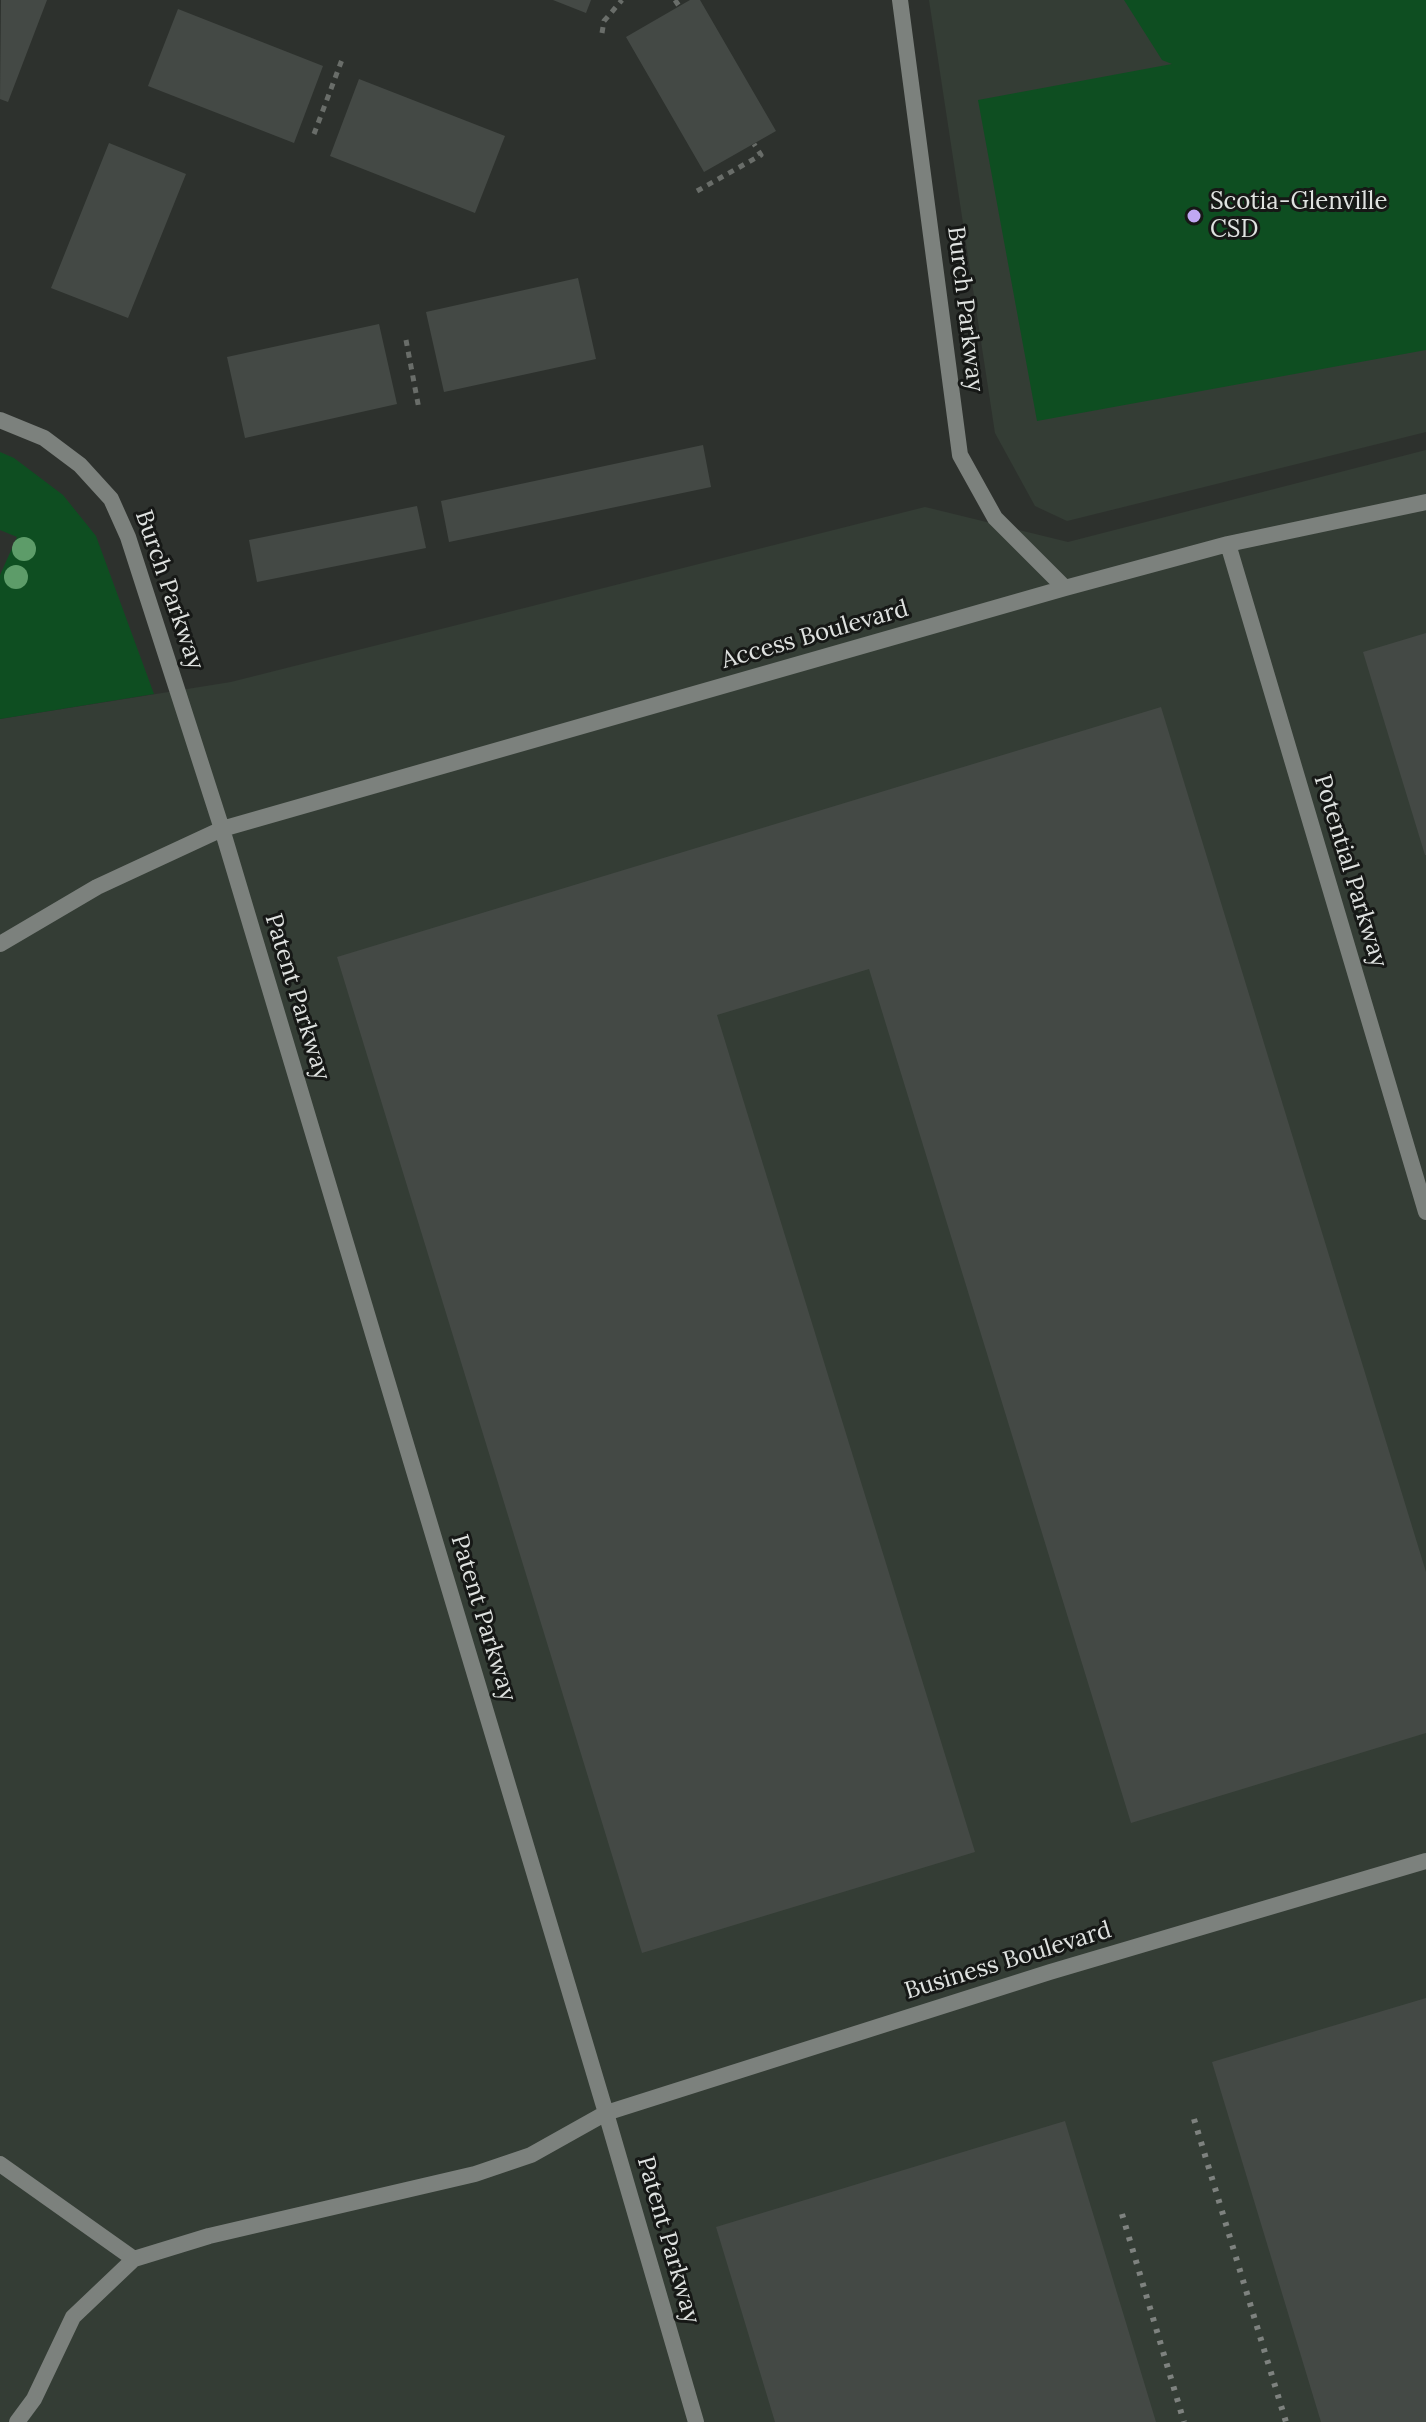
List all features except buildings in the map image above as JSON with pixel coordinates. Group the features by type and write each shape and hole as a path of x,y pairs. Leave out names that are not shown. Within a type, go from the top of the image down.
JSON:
{"lane":[{"name":"Burch Parkway","path":"900,0 960,455 995,518 1065,588"},
{"name":"Burch Parkway","path":"0,420 44,438 80,465 111,499 128,537 222,829"},
{"name":"Access Boulevard","path":"0,944 97,887 222,829 1065,588 1228,544 1426,502"},
{"name":"Potential Parkway","path":"1228,544 1426,1212"},
{"name":"Patent Parkway","path":"222,829 696,2422"},
{"name":"Business Boulevard","path":"134,2259 209,2236 475,2174 531,2155 606,2113 1050,1972 1426,1861"},
{"path":"0,2164 134,2259 73,2317 34,2399 17,2422"}],"path":[{"path":"602,33 604,21 622,0"},
{"path":"675,0 679,6"},
{"path":"314,134 343,57"},
{"path":"697,191 761,155 754,144"},
{"path":"406,340 419,409"}],"shaded area":[{"name":"Scotia-Glenville CSD","path":"929,0 1426,0 1426,432 1067,521 1035,506 995,433"},
{"path":"1426,450 1426,2422 0,2422 0,719 231,682 925,507 1068,542"}],"green space":[{"name":"Scotia-Glenville CSD","path":"1124,0 1426,0 1426,350 1037,421 978,100 1172,64 1162,60"},
{"path":"0,452 14,458 63,495 96,536 154,694 0,719 0,575 17,537 0,530"}],"railway":[{"path":"1194,2119 1286,2422"},
{"path":"1122,2214 1184,2422"}],"place":[{"name":"Scotia-Glenville CSD","path":"1194,216"}]}
